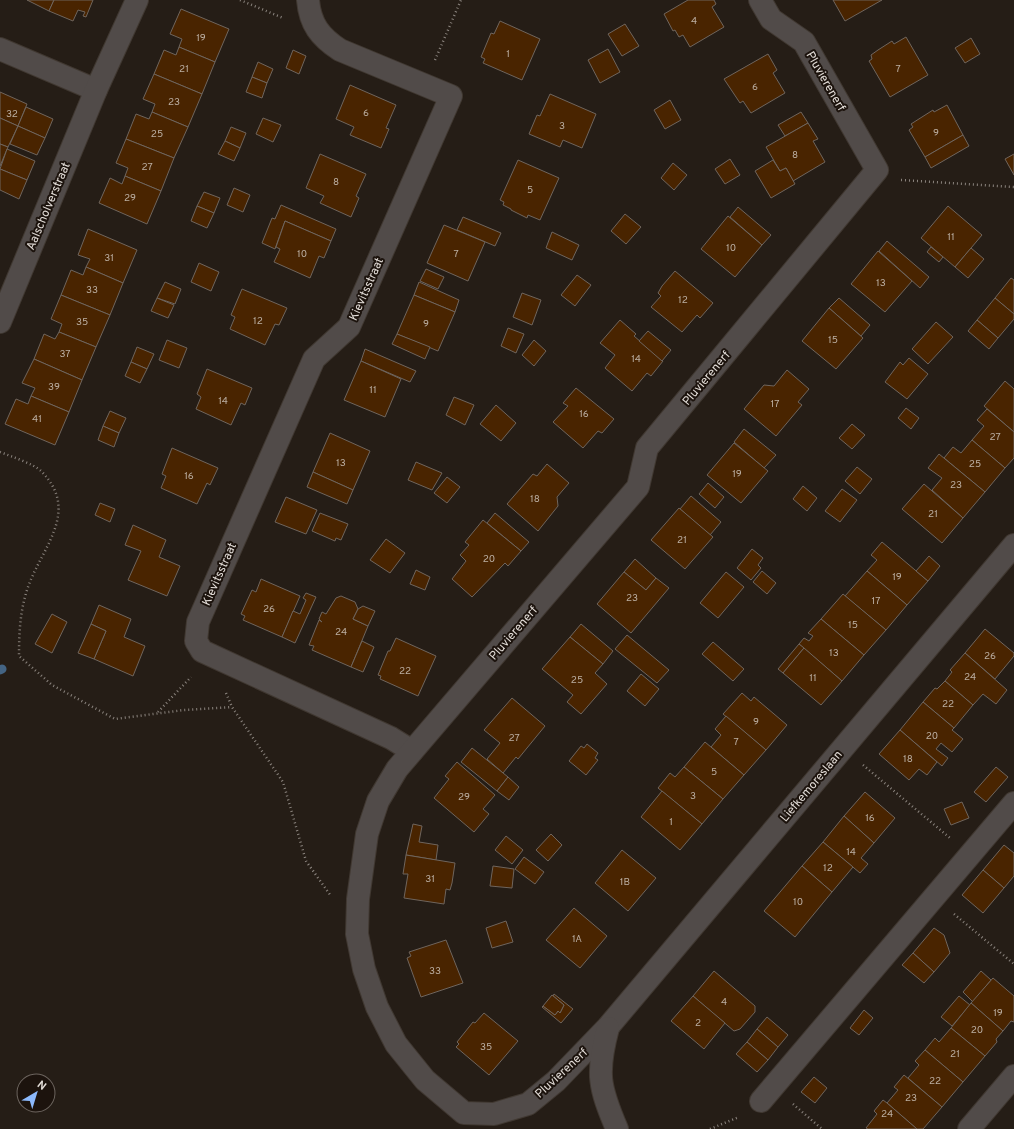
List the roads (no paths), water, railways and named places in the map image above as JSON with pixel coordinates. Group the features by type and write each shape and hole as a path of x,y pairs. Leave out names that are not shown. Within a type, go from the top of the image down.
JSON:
{"street":[{"name":"Aalscholverstraat","path":"0,322 96,90 137,0"},
{"name":"Kievitsstraat","path":"308,0 309,10 315,26 324,40 340,50 451,96 350,327 314,359 198,622 196,641 202,651 211,656 391,738 412,751"},
{"name":"Pluvierenerf","path":"608,1027 556,1081 528,1104 494,1114 464,1113 424,1080 396,1044 377,1007 364,969 357,934 358,899 367,834 378,801 397,769 638,487 647,448 877,170 804,42 771,19 760,0"},
{"path":"0,49 96,90"},
{"name":"Liefkemoreslaan","path":"608,1027 1014,545"},
{"path":"767,1094 1014,803"},
{"path":"608,1027 601,1054 600,1083 617,1129"},
{"path":"969,1129 1014,1076"}]}
